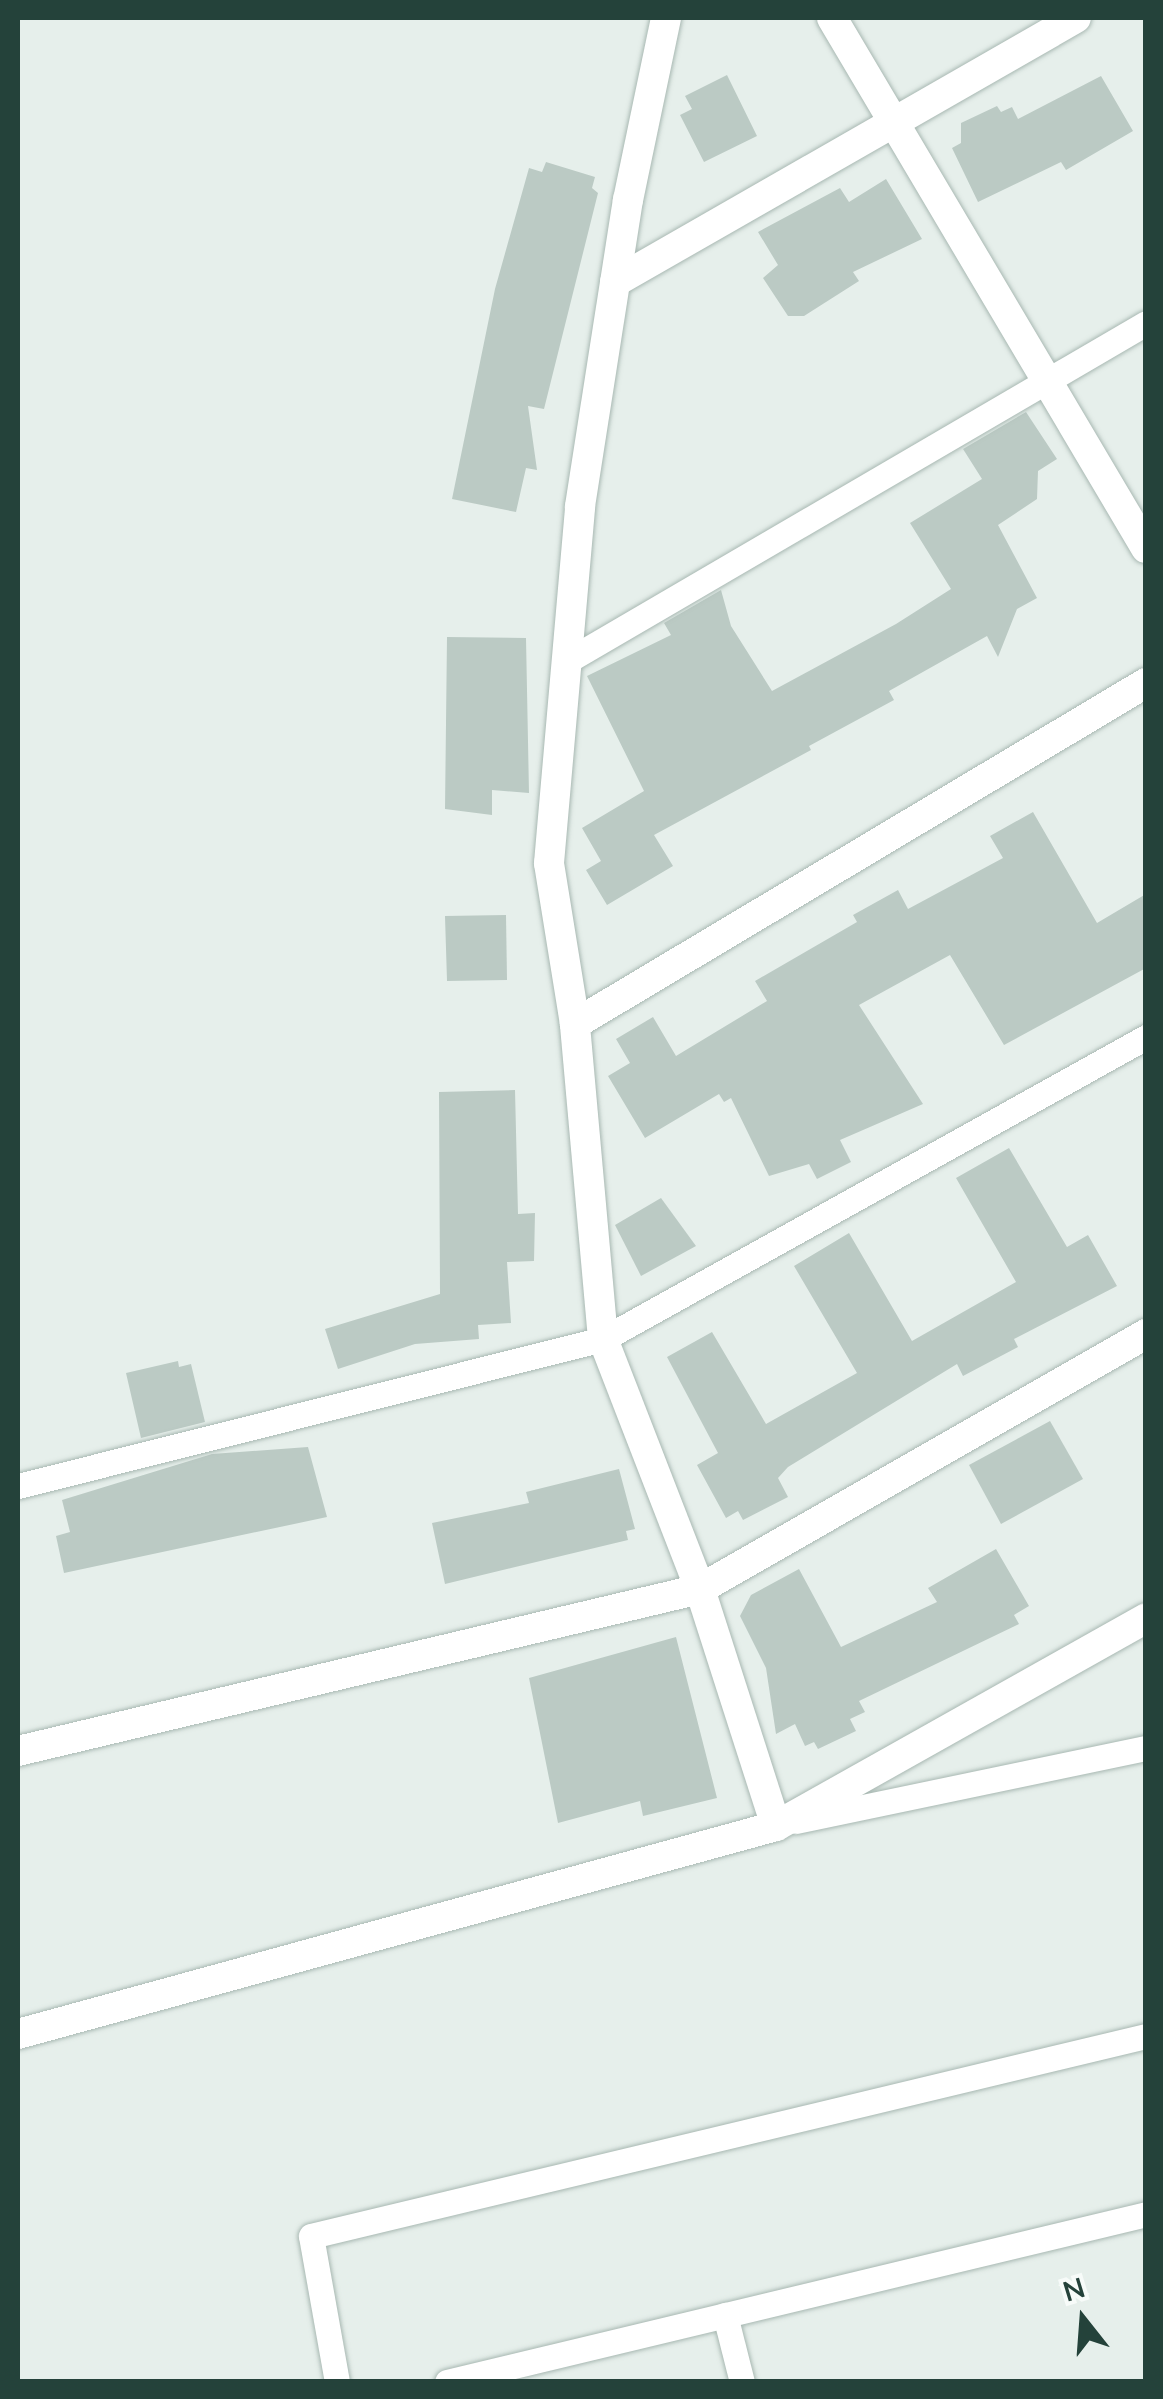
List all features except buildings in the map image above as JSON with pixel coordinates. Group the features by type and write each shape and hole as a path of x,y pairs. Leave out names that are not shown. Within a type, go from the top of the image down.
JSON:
{"street":[{"path":"666,18 615,282 580,506 548,862 575,1024 604,1339 700,1589 776,1826"},
{"path":"832,18 1146,548"},
{"path":"615,282 1076,18"},
{"path":"575,1024 1146,683"},
{"path":"18,1751 700,1589 1146,1334"},
{"path":"18,2034 776,1826 1146,1618"}],"lane":[{"path":"567,660 1146,323"},
{"path":"18,1486 604,1339 1146,1038"},
{"path":"776,1826 1146,1748"},
{"path":"337,2382 311,2236 1146,2036"},
{"path":"447,2382 1146,2214"},
{"path":"725,2315 742,2382"}]}
